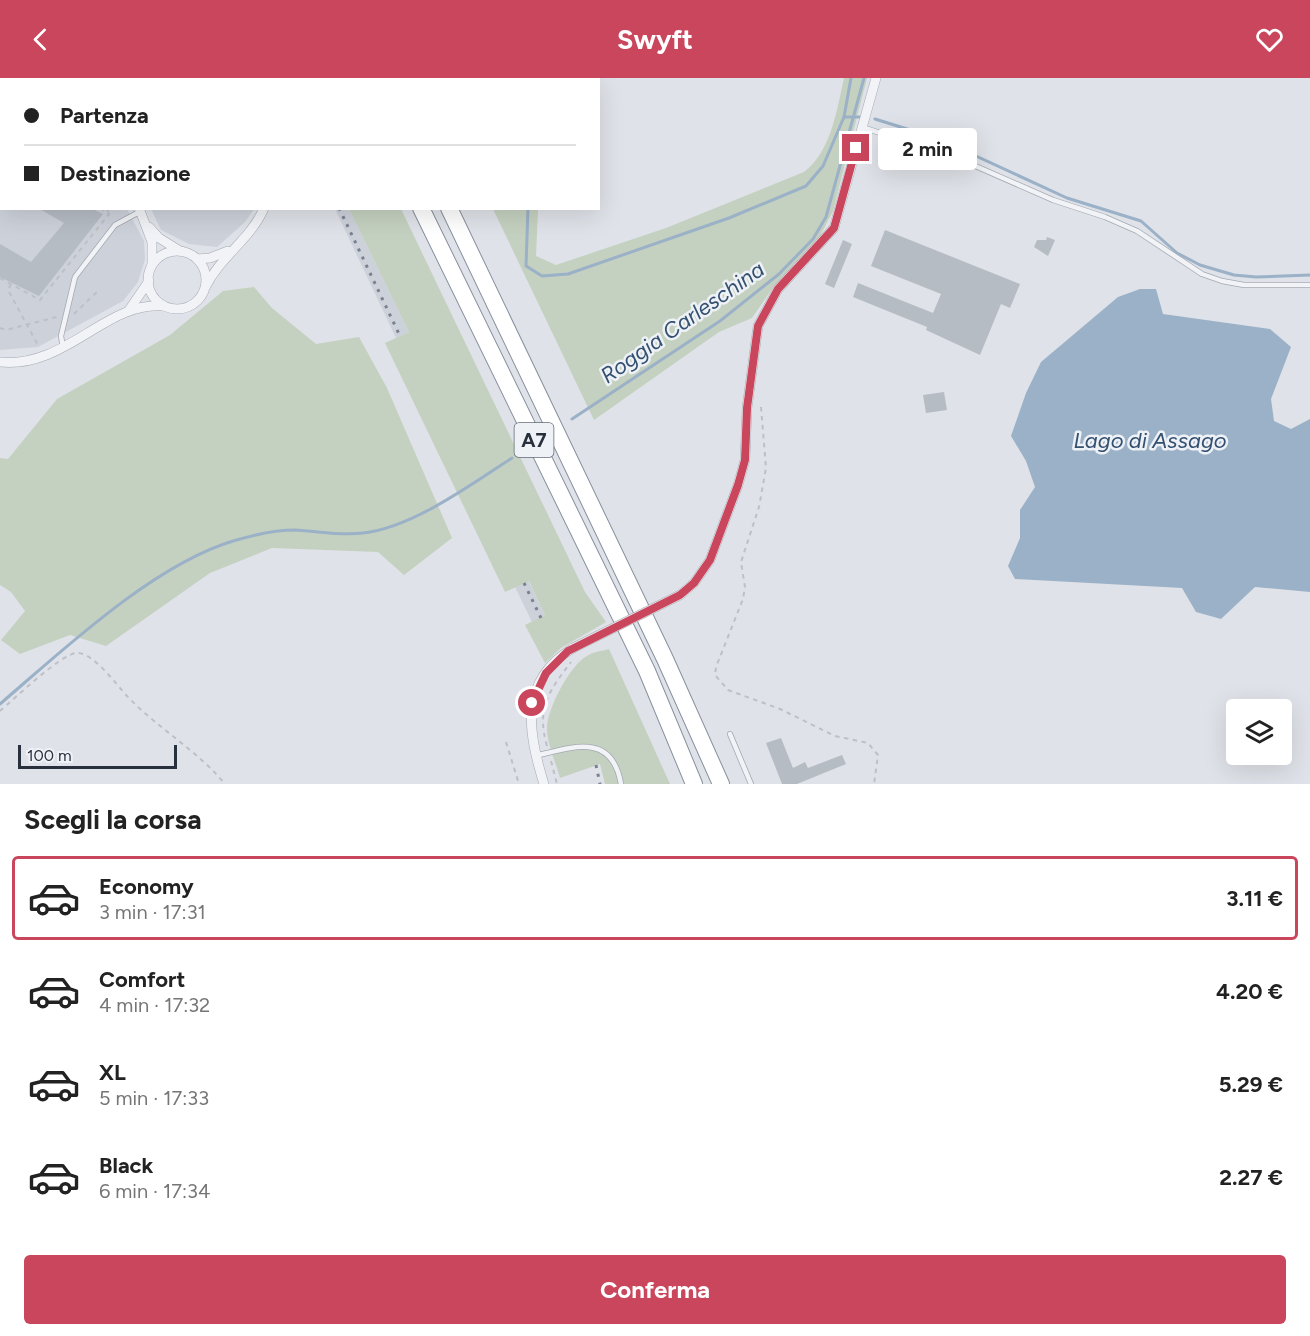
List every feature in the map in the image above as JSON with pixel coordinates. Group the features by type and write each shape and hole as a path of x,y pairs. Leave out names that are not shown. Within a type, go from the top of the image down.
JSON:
{"highway":[{"name":"A7","path":"422,210 647,671 694,784"},
{"name":"A7","path":"450,210 665,659 721,784"}],"street":[{"path":"544,784 535,756 530,720 536,693 552,666 573,648 680,595 694,583 710,560 745,460 747,408 758,326 778,289 834,228 876,78"},
{"path":"127,312 140,297 154,255 147,224 140,210"},
{"path":"0,362 11,363 44,358 141,306 164,306 172,309 189,307 196,302 224,257 251,232 263,210"},
{"path":"147,224 159,238 197,259 205,272 205,288"},
{"path":"197,259 221,255 237,244"},
{"path":"164,306 153,295 149,275 163,255 183,252"}],"lane":[{"path":"862,127 964,160 1053,200 1105,217 1137,231 1202,274 1244,285 1310,285"},
{"path":"63,348 61,336 75,277 115,225 140,210"},
{"path":"730,734 751,784"},
{"path":"535,756 578,747 598,748 615,763 621,784"}],"path":[{"path":"103,210 109,214"},
{"path":"108,210 109,214"},
{"path":"0,278 40,300 109,214"},
{"path":"11,285 8,290 44,358"},
{"path":"0,328 6,330 42,318 75,314 100,289"},
{"path":"761,406 766,468 759,507 741,562 745,587 743,599 716,667 716,675 728,690 780,709 835,736 868,743 878,755 874,784"},
{"path":"557,784 548,753 543,719 549,693 556,678 571,663 573,648"},
{"path":"0,711 68,656 75,653 87,655 142,711 209,766 225,784"},
{"path":"506,742 519,784"}],"shaded area":[{"path":"0,210 128,210 144,241 145,259 138,282 123,301 38,347 0,350"},
{"path":"151,210 253,210 245,222 217,247 189,244 161,230"},
{"path":"335,210 349,210 409,332 396,338"},
{"path":"528,580 545,615 532,622 515,587"}],"green space":[{"path":"844,78 867,78 833,211 817,242 774,286 752,318 719,332 594,420 493,210 538,210 536,256 556,265 666,228 804,172 821,153 835,116"},
{"path":"349,210 401,210 585,592 606,622 561,648 545,663 525,625 545,615 529,581 505,592 385,343 409,332"},
{"path":"254,287 272,308 316,344 359,337 387,388 452,538 404,575 378,552 272,548 210,573 106,646 70,635 20,654 1,640 25,611 11,592 0,585 0,458 8,459 57,399 170,335 223,291"},
{"path":"609,649 670,784 605,784 600,764 560,778 547,734 548,720 555,699 580,661 592,654"}],"water":[{"name":"Lago di Assago","path":"1140,289 1156,289 1163,314 1270,329 1291,347 1271,399 1274,421 1291,429 1310,419 1310,592 1255,587 1221,619 1196,612 1182,588 1015,579 1008,566 1020,538 1020,510 1035,487 1026,461 1011,436 1026,393 1041,362 1118,297"}],"building":[{"path":"41,210 95,210 103,214 39,296 0,277 0,244 31,262 64,223"},
{"path":"885,230 1020,284 1010,308 1001,304 980,355 926,330 927,327 853,297 858,283 933,313 941,294 871,266"},
{"path":"1047,237 1055,240 1048,256 1034,247 1037,240 1046,240"},
{"path":"843,240 852,244 834,288 825,284"},
{"path":"944,392 947,410 926,413 923,395"},
{"path":"781,738 793,768 805,762 808,768 842,755 846,764 797,784 782,784 766,743"}],"waterway":[{"path":"851,78 844,117 860,117"},
{"name":"Roggia Carleschina","path":"572,419 720,321 779,274 813,239 826,217 864,78"},
{"path":"528,210 526,266 542,276 568,274 729,218 806,186 823,166 844,117"},
{"path":"875,119 939,139 1067,198 1141,221 1177,253 1200,265 1234,275 1256,277 1310,275"},
{"name":"Roggia Carleschina","path":"0,704 110,611 172,569 203,553 233,541 264,533 295,530 346,534 382,529 421,514 512,458"}],"railway":[{"path":"340,210 400,336"},
{"path":"524,583 541,618"},
{"path":"596,765 600,784"}],"route":[{"path":"532,703 546,673 568,651 680,595 694,583 710,560 745,460 747,408 758,326 767,305 778,289 834,228 856,148"}]}
